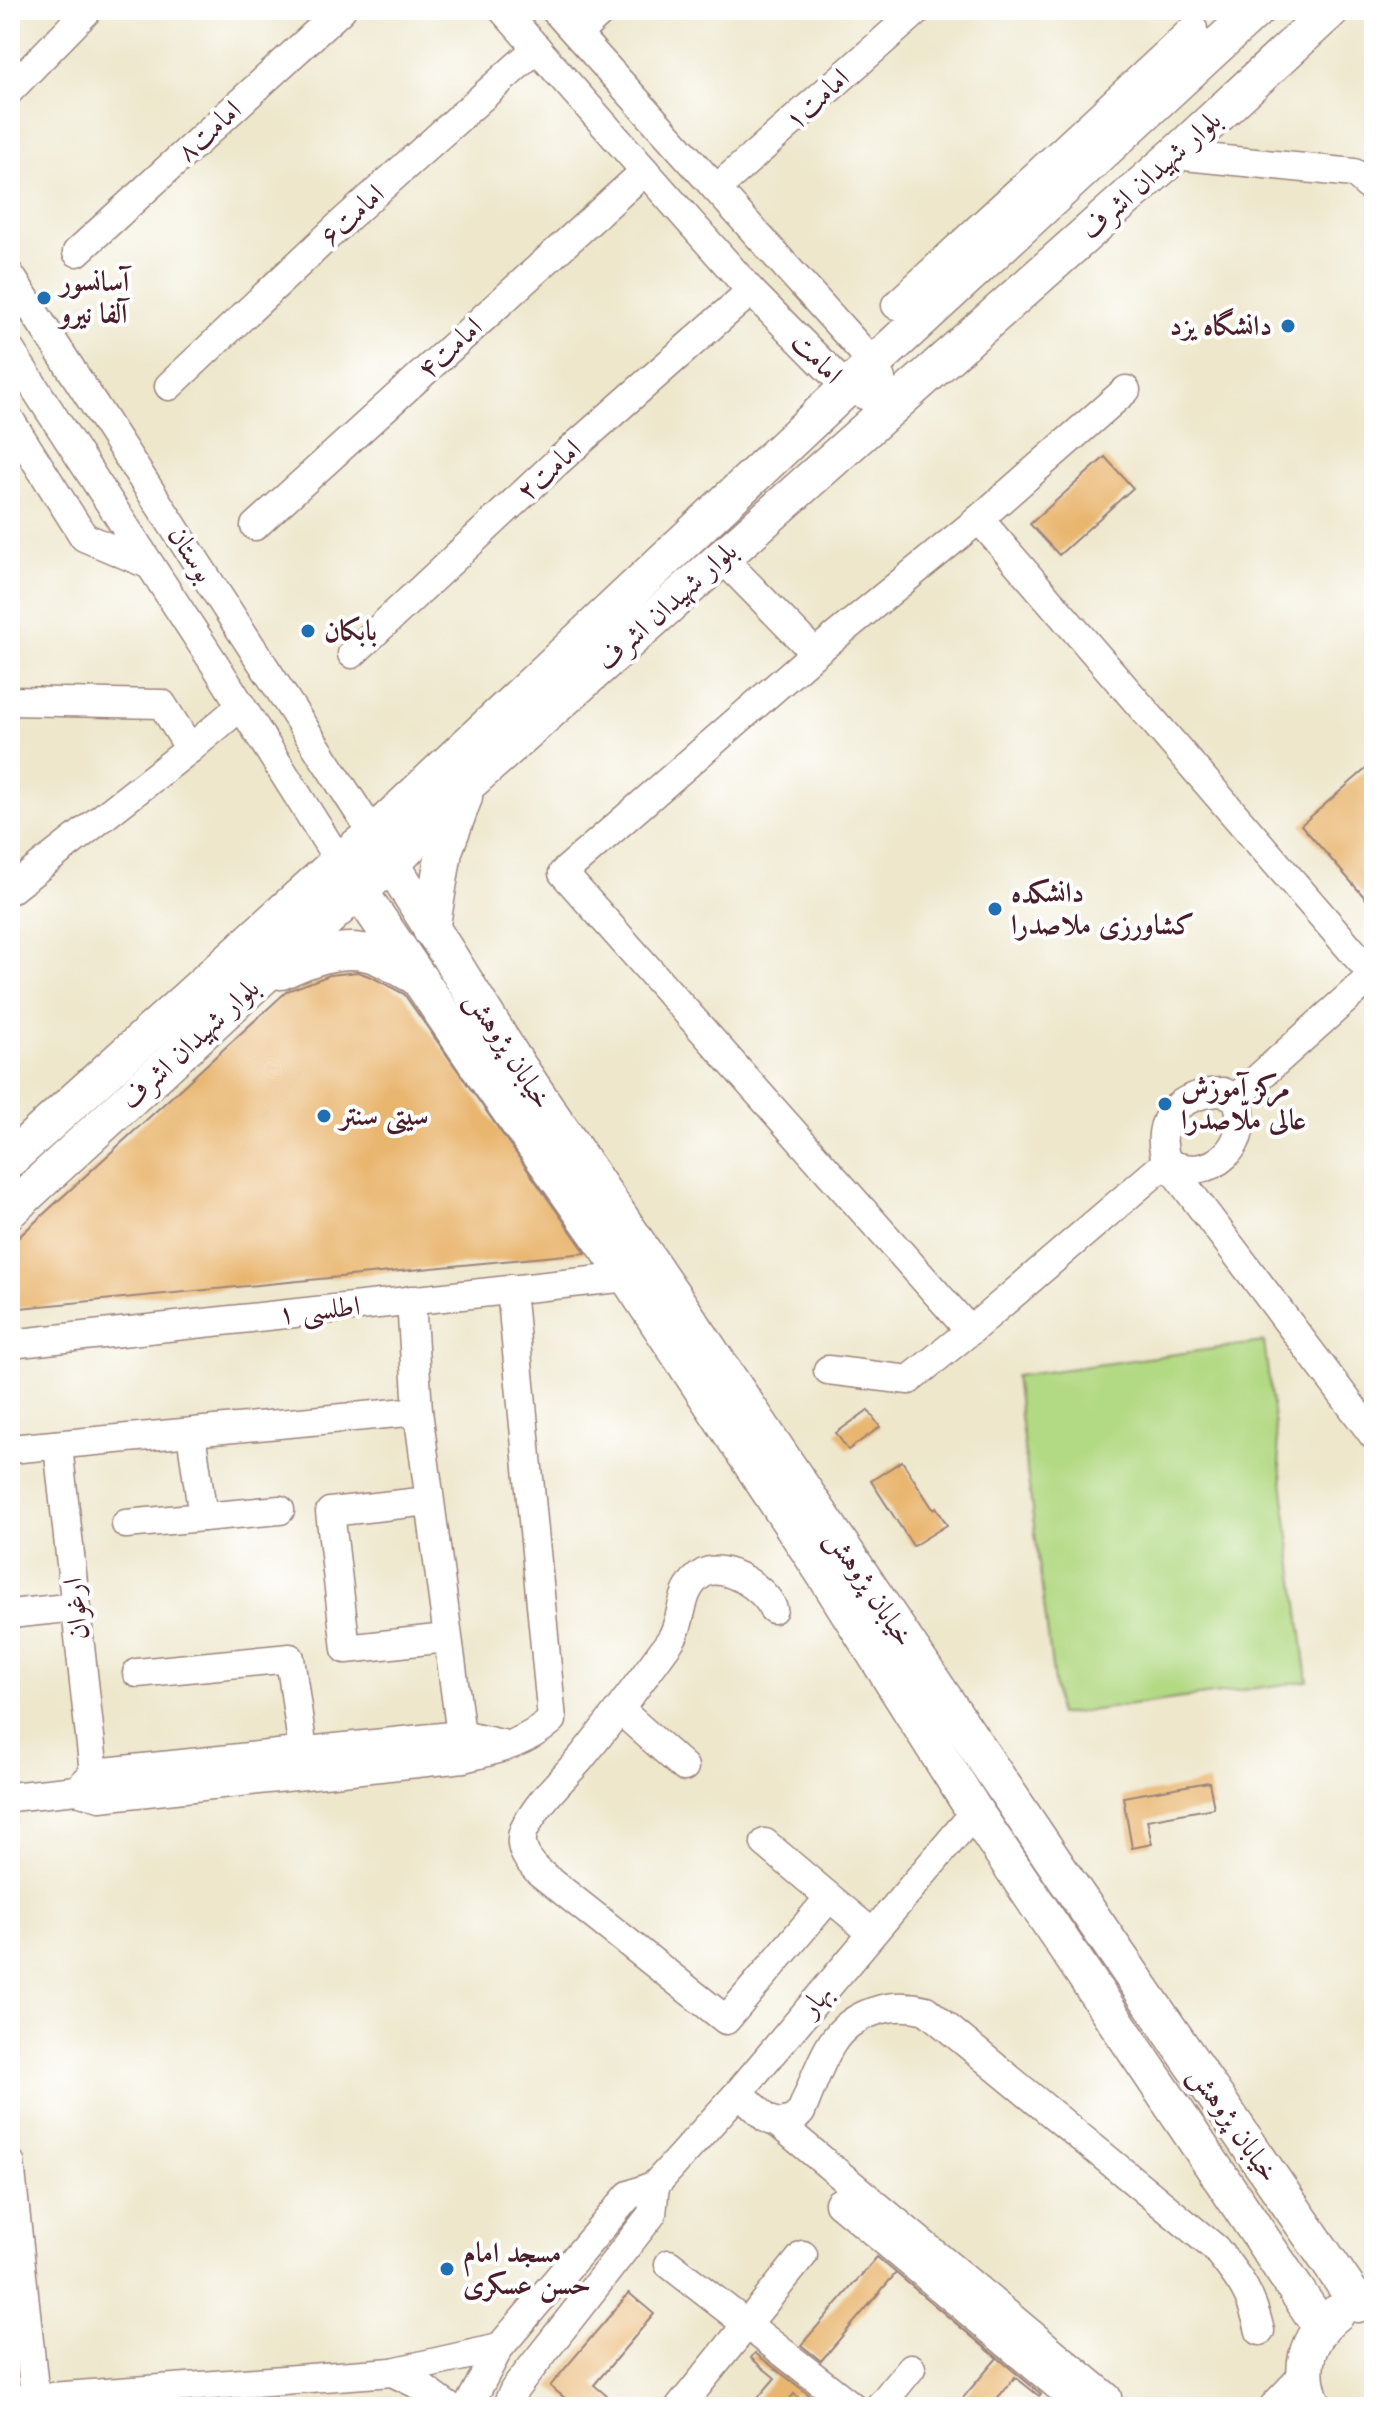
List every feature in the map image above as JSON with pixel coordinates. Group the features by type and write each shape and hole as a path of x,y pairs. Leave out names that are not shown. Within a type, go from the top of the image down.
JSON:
{"main road":[{"name":"بلوار شهیدان اشرف","path":"10,1210 258,981 349,875 373,834 874,364 950,274 1137,101 1256,10"},
{"name":"بلوار شهیدان اشرف","path":"10,1159 349,875 392,864 469,783 1175,155 1331,10"},
{"path":"431,930 444,851 469,783"},
{"name":"خیابان پژوهش","path":"373,834 512,1057 1056,1865 1366,2304"},
{"name":"خیابان پژوهش","path":"349,875 483,1073 628,1277 829,1581 975,1812 1321,2327"},
{"path":"258,981 315,956 346,951 372,954 421,980"},
{"path":"1309,2390 1308,2349 1321,2327 1338,2313 1366,2304"}],"street":[{"path":"10,90 88,10"},
{"name":"امامت۸","path":"77,252 341,10"},
{"name":"امامت","path":"503,10 751,291 847,388 892,406"},
{"name":"امامت","path":"555,10 874,364 892,406"},
{"path":"577,34 603,10"},
{"name":"امامت۱","path":"716,189 906,14"},
{"path":"1137,101 1193,29"},
{"name":"امامت۶","path":"169,386 343,222 537,48"},
{"path":"1175,155 1354,173 1374,191"},
{"name":"امامت۴","path":"255,526 645,171"},
{"path":"896,305 950,274"},
{"name":"بوستان","path":"10,275 373,834"},
{"name":"امامت۲","path":"352,654 557,462 751,291"},
{"name":"بوستان","path":"10,350 349,875"},
{"path":"970,1331 866,1232 782,1138 563,873 574,856 715,734 815,653 876,591 979,519 1126,390"},
{"path":"13,431 84,537 150,565"},
{"path":"979,519 1374,975 1236,1098"},
{"path":"722,558 815,653"},
{"path":"218,669 250,644"},
{"path":"10,701 162,704 190,749"},
{"path":"10,890 241,706"},
{"path":"1167,1162 1182,1170 1192,1170 1214,1164 1228,1154 1240,1134 1243,1113 1236,1098 1223,1092 1200,1093 1178,1105 1170,1114 1162,1134 1162,1148 1167,1162 1374,1436"},
{"path":"828,1370 909,1380 1167,1162"},
{"name":"اطلسی ۱","path":"10,1344 628,1277"},
{"path":"85,1781 100,1797 464,1758 534,1736 552,1720 511,1289"},
{"path":"411,1300 418,1411 461,1735"},
{"path":"10,1449 418,1411"},
{"path":"191,1433 203,1517"},
{"name":"ارغوان","path":"58,1446 76,1607 85,1781"},
{"path":"429,1501 330,1512 346,1649 446,1638"},
{"path":"126,1524 280,1510"},
{"path":"773,1609 768,1600 732,1572 714,1569 697,1578 684,1596 674,1635 620,1710 535,1813 523,1832 523,1852 539,1872 726,2020 829,1898"},
{"path":"10,1614 76,1607"},
{"path":"137,1673 290,1658 303,1751"},
{"path":"620,1710 684,1767"},
{"path":"10,1797 85,1781 303,1751 461,1735 510,1746"},
{"name":"بهار","path":"468,2407 499,2348 629,2195 655,2185 739,2092 975,1812"},
{"path":"765,1843 872,1933"},
{"path":"779,2124 794,2119 801,2112 831,2043 843,2029 859,2017 887,2008 913,2006 926,2010 1215,2248 1243,2283 1254,2304 1260,2331"},
{"path":"739,2092 1095,2402"},
{"path":"10,2162 27,2402 392,2372 499,2348"},
{"name":"بهار","path":"506,2407 514,2390 652,2214 655,2185"},
{"path":"839,2203 1095,2402"},
{"path":"680,2407 803,2255"},
{"path":"669,2264 853,2407"},
{"path":"879,2407 911,2368"},
{"path":"392,2372 417,2384 449,2407"},
{"path":"1273,2407 1309,2390"}],"green space":[{"path":"1264,1342 1308,1681 1058,1715 1015,1376"}],"building":[{"path":"1105,457 1133,488 1059,555 1030,524"},
{"path":"1374,762 1374,908 1301,825"},
{"name":"سیتی سنتر","path":"358,972 404,994 586,1253 10,1309 10,1245 287,991 330,975"},
{"path":"868,1410 880,1427 848,1450 836,1433"},
{"path":"902,1461 947,1525 913,1546 871,1481"},
{"path":"1209,1782 1214,1808 1147,1820 1152,1844 1132,1848 1123,1797"},
{"path":"877,2257 1041,2394 1039,2396 1015,2377 990,2407 955,2407 997,2358 896,2273 821,2361 801,2345"},
{"path":"629,2293 654,2314 594,2385 620,2407 576,2407 550,2386"},
{"path":"755,2353 825,2407 810,2407 794,2394 783,2407 750,2407 775,2378 751,2358"}],"place":[{"name":"آسانسور آلفا نيرو","path":"44,298"},
{"name":"دانشگاه یزد","path":"1288,326"},
{"name":"بابکان","path":"308,631"},
{"name":"دانشکده کشاورزی ملاصدرا","path":"995,909"},
{"name":"مرکز آموزش عالی ملّاصدرا","path":"1165,1104"},
{"name":"سیتی سنتر","path":"324,1116"},
{"name":"مسجد امام حسن عسکری","path":"447,2269"}]}
